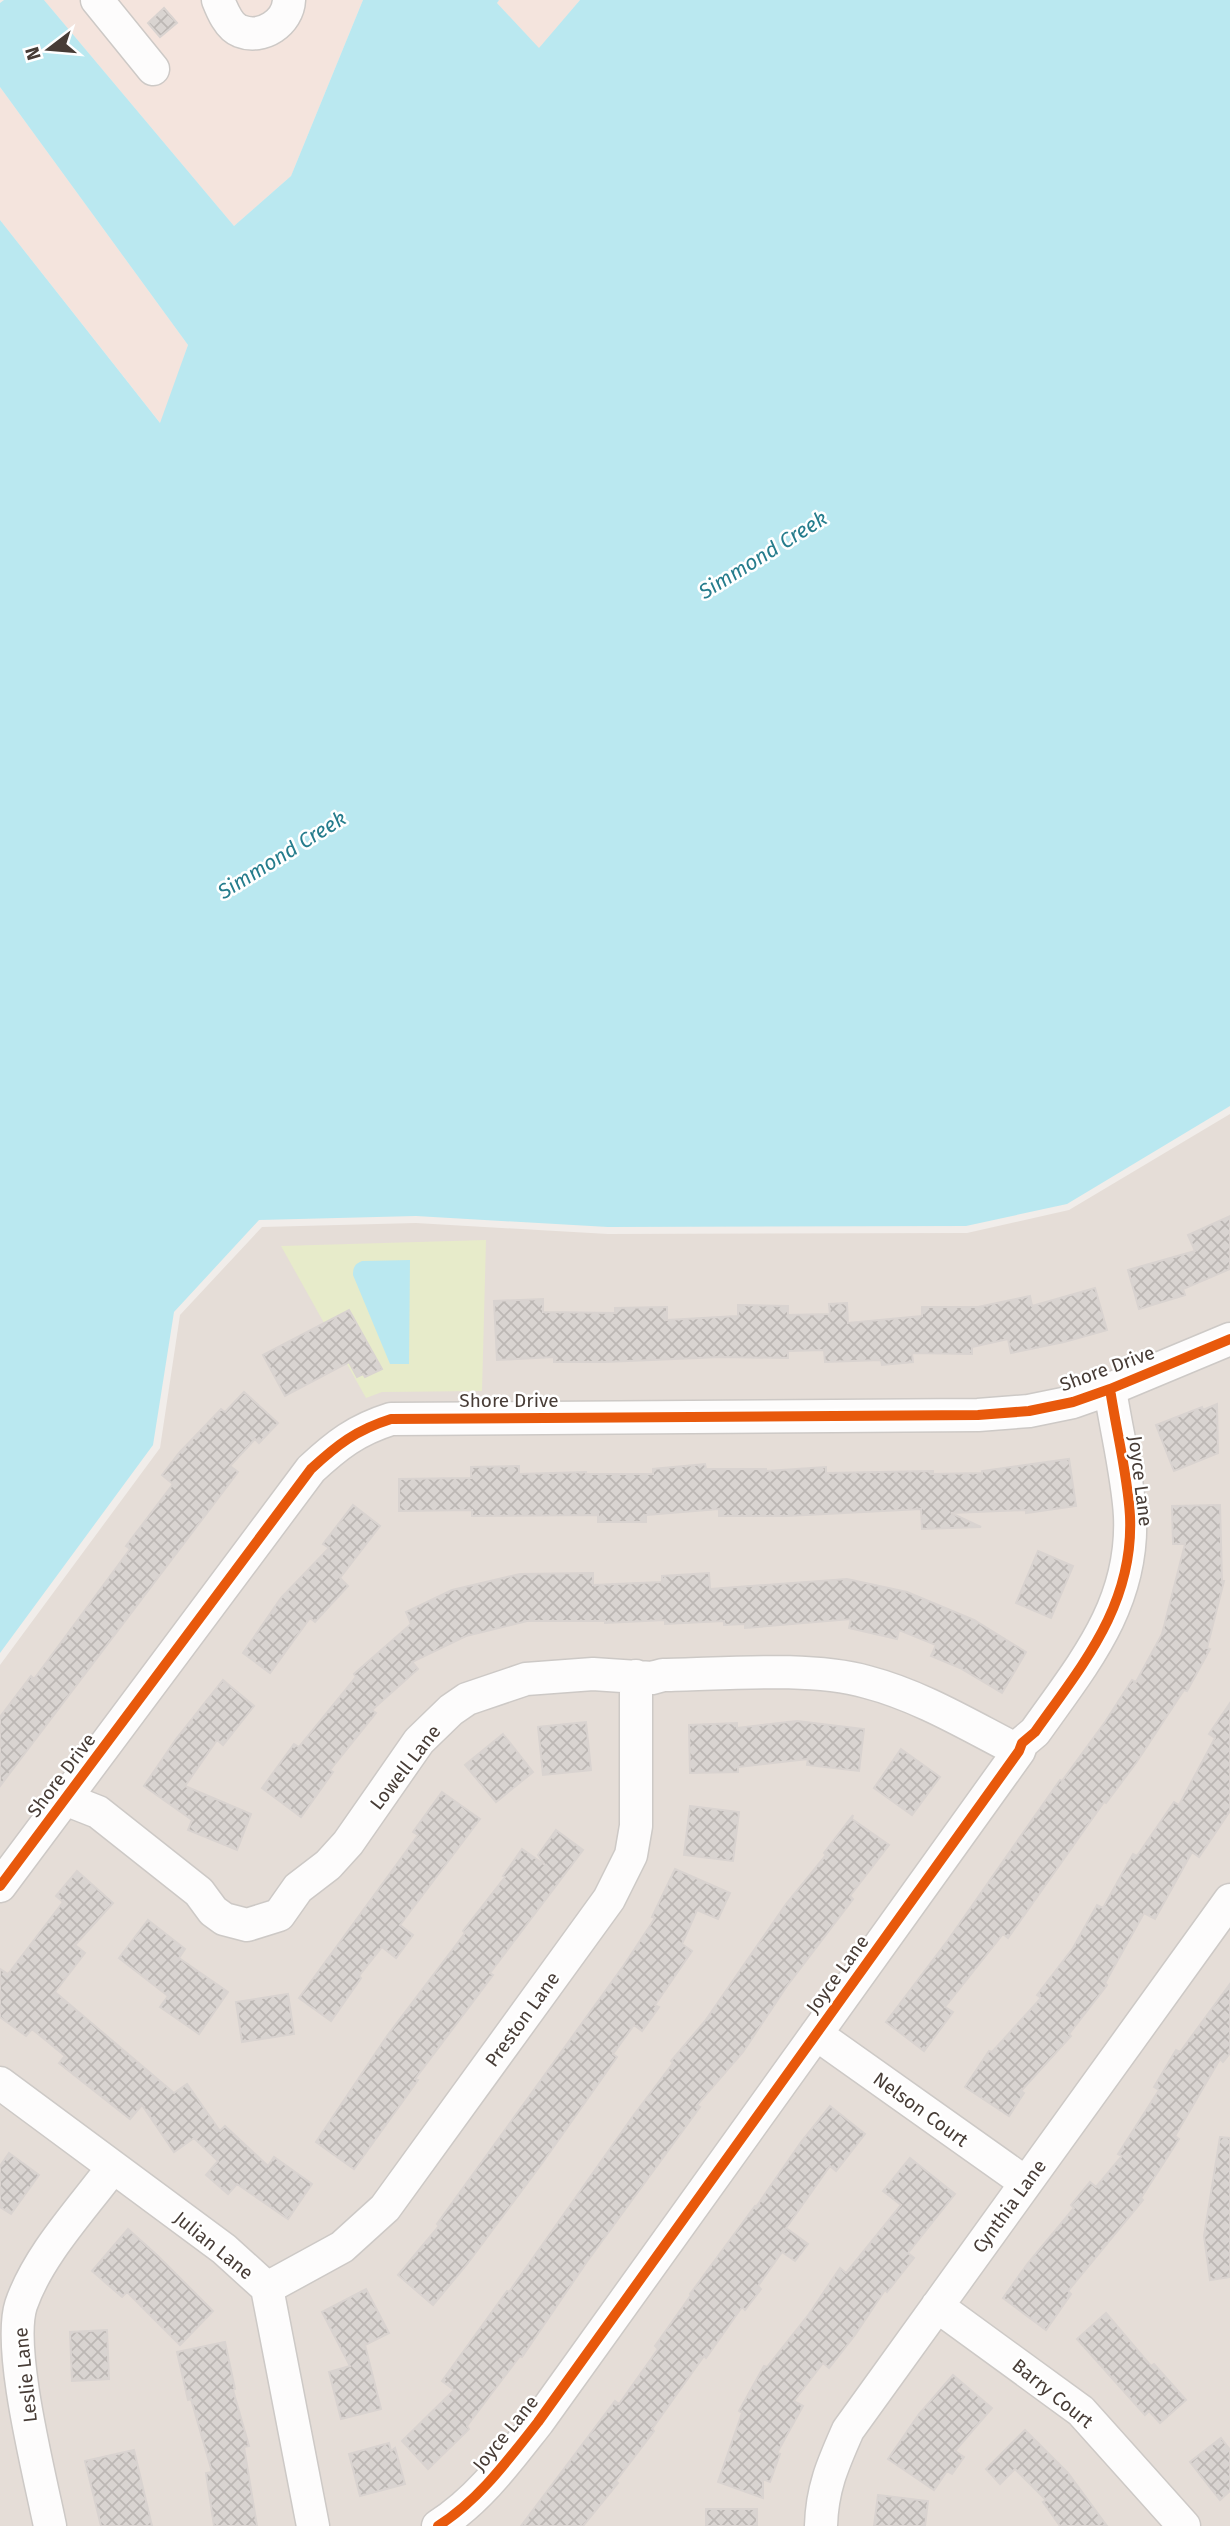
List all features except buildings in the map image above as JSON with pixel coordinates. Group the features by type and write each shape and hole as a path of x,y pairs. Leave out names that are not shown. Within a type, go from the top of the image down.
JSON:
{"street":[{"path":"97,0 153,69"},
{"path":"218,0 225,15 238,31 252,33 267,30 283,21 289,9 289,0"},
{"name":"Shore Drive","path":"0,1886 311,1469 341,1441 367,1426 391,1419 978,1415 1029,1411 1073,1402 1110,1389 1230,1339"},
{"name":"Joyce Lane","path":"438,2526 454,2516 488,2484 538,2422 1019,1751 1022,1743 1035,1732 1098,1642 1115,1609 1124,1582 1130,1541 1130,1514 1110,1389"},
{"name":"Lowell Lane","path":"65,1799 98,1812 199,1892 213,1912 224,1919 247,1925 279,1915 298,1888 328,1865 348,1843 419,1741 451,1710 467,1699 526,1679 593,1674 652,1678 663,1675 803,1673 865,1681 913,1698 1019,1751"},
{"name":"Preston Lane","path":"267,2288 342,2247 385,2208 609,1899 631,1855 636,1826 636,1675"},
{"name":"Cynthia Lane","path":"821,2526 822,2501 827,2480 848,2430 1230,1900"},
{"name":"Nelson Court","path":"816,2034 1026,2183"},
{"name":"Julian Lane","path":"0,2083 224,2249 267,2288 313,2526"},
{"name":"Leslie Lane","path":"50,2526 24,2395 17,2333 21,2306 39,2267 113,2167"},
{"name":"Barry Court","path":"937,2306 1082,2411 1184,2526"}],"shaded area":[{"path":"44,0 363,0 291,176 234,226"},
{"path":"499,0 580,0 539,49 497,3"},
{"path":"0,87 188,345 161,424 0,220"},
{"path":"1230,1114 1230,2526 0,2526 0,1665 160,1448 180,1315 262,1227 416,1223 608,1234 967,1233 1069,1210"}],"green space":[{"path":"486,1240 482,1391 382,1392 366,1398 281,1246"}],"water":[{"name":"Simmond Creek","path":"4,0 44,0 234,226 291,176 363,0 499,0 497,3 539,48 580,0 1230,0 1230,1106 1067,1204 966,1226 608,1227 416,1216 259,1220 174,1312 153,1445 0,1653 0,220 160,423 188,345 0,87 0,3"},
{"path":"410,1260 409,1364 390,1364 353,1270 362,1261"}],"cycle path":[{"path":"0,1886 311,1469 367,1428 391,1419 978,1415 1029,1411 1073,1402 1110,1389 1230,1339"},
{"path":"438,2526 480,2492 538,2422 1019,1751 1022,1743 1035,1732 1071,1682 1102,1632 1124,1578 1129,1548 1129,1501 1110,1389"}]}
